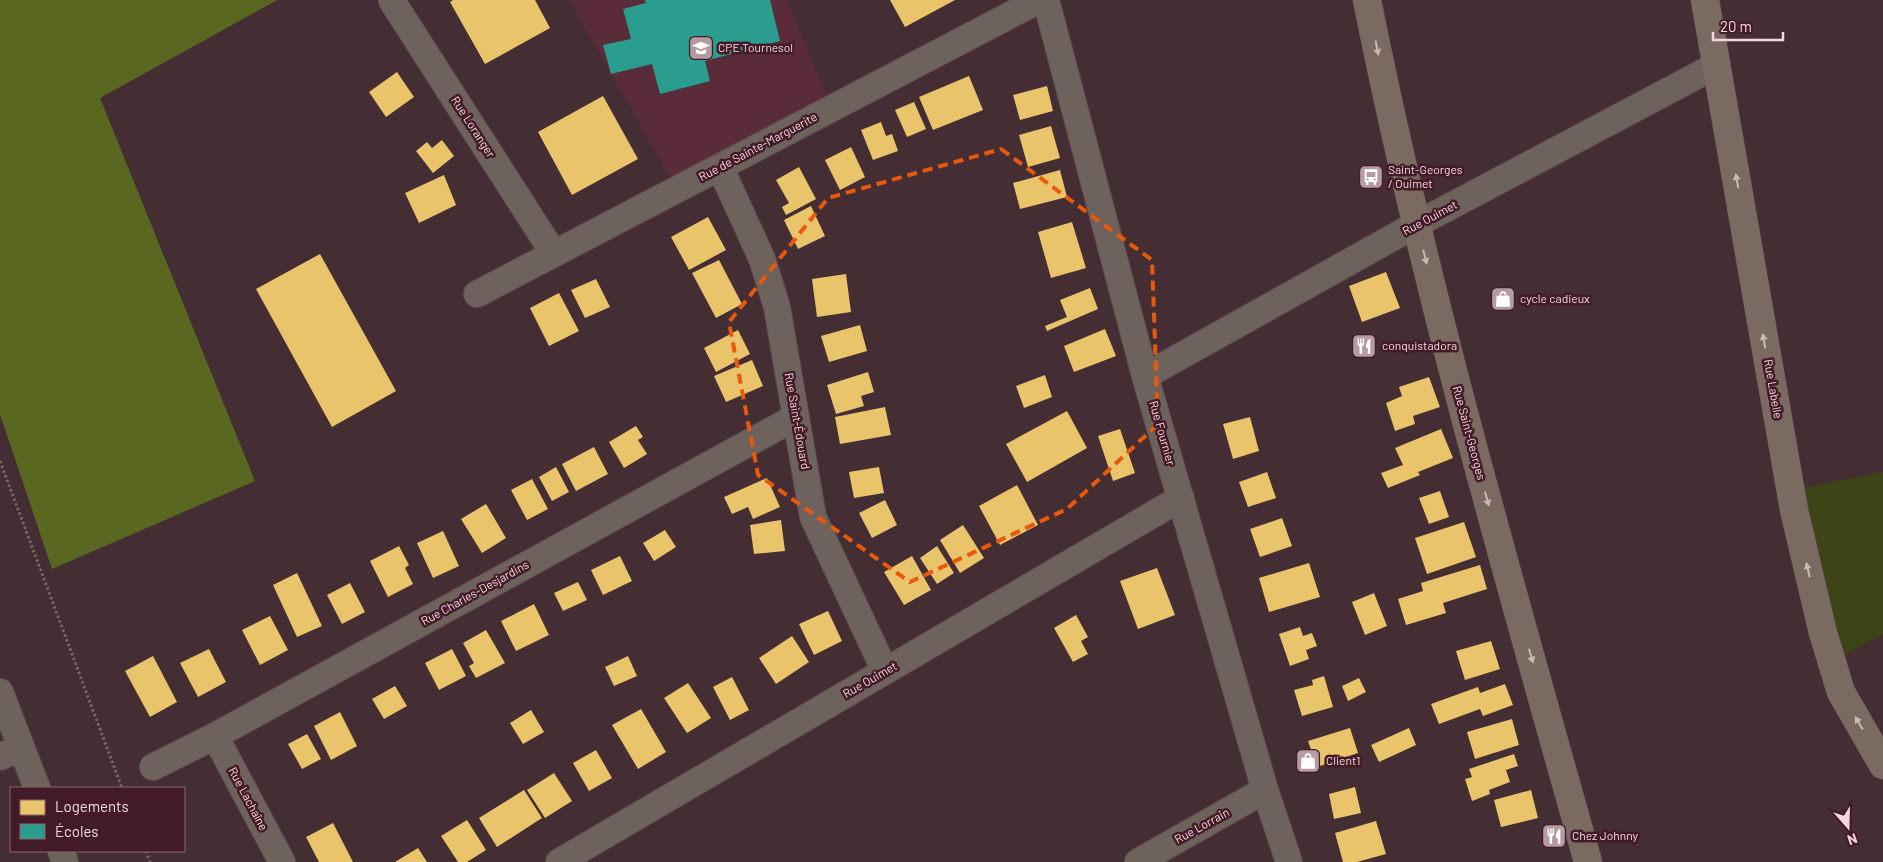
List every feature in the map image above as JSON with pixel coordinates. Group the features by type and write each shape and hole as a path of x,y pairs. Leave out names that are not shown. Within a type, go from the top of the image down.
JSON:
{"main road":[{"name":"Rue Saint-Georges","path":"1367,0 1390,117 1470,437 1588,862"},
{"name":"Rue Labelle","path":"1705,0 1792,500 1802,545 1823,633 1841,692 1883,765"}],"street":[{"name":"Rue Loranger","path":"392,0 554,254"},
{"name":"Rue de Sainte-Marguerite","path":"477,294 1039,0"},
{"name":"Rue Fournier","path":"1046,0 1145,376 1265,790 1289,862"},
{"name":"Rue Ouimet","path":"1145,376 1417,224 1717,65"},
{"name":"Rue Saint-Édouard","path":"720,167 762,260 774,298 813,517 885,672"},
{"name":"Rue Charles-Desjardins","path":"153,767 215,736 796,417"},
{"name":"Rue Ouimet","path":"559,862 1181,498"},
{"path":"0,692 11,752 36,787"},
{"name":"Rue Lachaîne","path":"215,736 282,862"},
{"name":"Rue Lorrain","path":"1138,862 1265,790"}],"path":[{"path":"0,462 122,787"}],"highlighted area":[{"path":"1001,149 1152,260 1158,424 1067,509 910,582 758,475 729,322 828,198"}],"shaded area":[{"name":"CPE Tournesol","path":"569,0 787,0 826,96 671,179"}],"green space":[{"path":"0,0 277,0 100,98 255,481 52,569 0,414"},
{"path":"1883,472 1883,634 1836,659 1798,489"}],"building: Logements":[{"path":"453,0 535,0 550,28 485,64 450,2"},
{"path":"890,0 955,0 905,27"},
{"path":"397,72 414,97 386,117 369,92"},
{"path":"969,76 983,110 933,130 919,97"},
{"path":"1047,86 1053,111 1020,120 1013,95"},
{"path":"603,96 638,159 572,195 538,132"},
{"path":"914,102 926,129 907,137 895,110"},
{"path":"881,122 886,136 892,134 898,151 873,160 861,130"},
{"path":"1051,126 1060,158 1028,167 1019,135"},
{"path":"442,140 454,156 433,173 416,151 427,142 432,148"},
{"path":"851,147 865,177 840,190 825,160"},
{"path":"799,167 816,199 786,215 782,207 789,203 776,180"},
{"path":"1060,170 1067,197 1020,209 1013,183"},
{"path":"444,175 456,205 419,223 405,193"},
{"path":"811,206 825,236 798,249 784,220"},
{"path":"708,217 726,250 689,270 671,237"},
{"path":"1072,222 1086,268 1051,278 1038,232"},
{"path":"320,254 396,391 332,427 256,289"},
{"path":"719,260 742,304 716,318 692,273"},
{"path":"1386,272 1400,308 1362,322 1349,286"},
{"path":"846,274 851,312 817,317 812,279"},
{"path":"596,279 610,307 585,318 571,290"},
{"path":"1090,288 1098,309 1047,331 1045,326 1067,317 1060,300"},
{"path":"559,293 579,331 549,346 530,308"},
{"path":"860,325 867,351 829,362 821,336"},
{"path":"1105,329 1116,356 1074,372 1064,346"},
{"path":"738,330 750,354 716,372 704,348"},
{"path":"752,360 763,386 726,402 714,376"},
{"path":"868,372 874,392 861,396 864,406 836,414 827,385"},
{"path":"1045,375 1052,397 1024,408 1016,386"},
{"path":"1429,377 1440,407 1413,416 1415,424 1395,431 1386,403 1402,396 1399,387"},
{"path":"885,407 891,435 840,444 835,417"},
{"path":"1067,411 1087,448 1027,482 1006,444"},
{"path":"1250,417 1259,451 1233,459 1223,424"},
{"path":"636,426 643,437 638,440 647,454 624,468 609,442"},
{"path":"1120,429 1135,473 1113,481 1098,436"},
{"path":"1441,429 1453,458 1418,472 1420,475 1388,488 1381,473 1403,465 1395,448"},
{"path":"594,447 608,474 576,491 562,464"},
{"path":"556,467 569,492 552,501 539,477"},
{"path":"879,467 884,493 854,498 849,472"},
{"path":"1267,472 1276,498 1248,507 1239,482"},
{"path":"767,478 780,507 753,519 748,507 732,514 724,497"},
{"path":"532,479 548,509 527,520 511,490"},
{"path":"1017,485 1038,525 1000,545 979,506"},
{"path":"1440,491 1449,517 1429,524 1419,498"},
{"path":"885,500 897,525 872,538 859,513"},
{"path":"486,504 506,538 482,553 461,519"},
{"path":"1282,518 1292,546 1260,557 1250,529"},
{"path":"781,520 785,551 754,554 750,525"},
{"path":"1464,522 1476,557 1427,574 1415,538"},
{"path":"963,525 984,558 960,573 940,540"},
{"path":"665,530 676,547 654,561 643,543"},
{"path":"443,531 459,566 433,578 417,543"},
{"path":"399,546 409,565 405,568 413,584 388,597 370,561"},
{"path":"937,546 954,573 937,584 920,558"},
{"path":"620,556 632,581 603,595 591,570"},
{"path":"912,556 931,590 904,605 884,572"},
{"path":"1309,563 1320,597 1269,612 1259,578"},
{"path":"1480,565 1487,589 1443,603 1446,613 1406,625 1398,599 1423,591 1421,583"},
{"path":"1157,568 1175,615 1138,629 1120,581"},
{"path":"297,573 322,626 297,637 273,585"},
{"path":"578,582 587,600 563,611 554,593"},
{"path":"350,583 365,612 342,624 327,595"},
{"path":"1374,593 1387,626 1365,635 1352,602"},
{"path":"534,604 549,635 516,651 501,621"},
{"path":"828,611 842,641 814,655 799,624"},
{"path":"1076,615 1088,637 1081,641 1088,654 1073,662 1054,628"},
{"path":"270,616 288,650 260,665 242,630"},
{"path":"1300,627 1303,636 1312,633 1317,646 1306,650 1309,659 1290,666 1279,634"},
{"path":"486,630 505,663 476,678 469,666 474,663 463,643"},
{"path":"792,636 809,662 776,684 759,658"},
{"path":"1491,641 1500,669 1465,680 1456,651"},
{"path":"209,649 226,682 198,697 180,663"},
{"path":"452,649 466,676 439,690 425,663"},
{"path":"153,656 177,702 150,717 125,671"},
{"path":"628,656 637,676 614,686 605,667"},
{"path":"1324,676 1333,707 1302,716 1294,690 1313,685 1312,680"},
{"path":"732,677 749,710 730,720 713,687"},
{"path":"1359,678 1366,692 1348,701 1342,686"},
{"path":"688,683 711,718 687,733 664,698"},
{"path":"1505,684 1513,705 1483,716 1480,709 1439,724 1431,704 1478,687 1480,693"},
{"path":"395,686 407,706 384,719 372,699"},
{"path":"641,709 666,752 638,769 612,725"},
{"path":"531,710 544,732 523,744 510,723"},
{"path":"340,712 357,746 331,760 314,726"},
{"path":"1512,719 1519,745 1475,759 1467,732"},
{"path":"1350,728 1358,753 1317,767 1308,741"},
{"path":"1409,728 1416,745 1379,762 1371,745"},
{"path":"307,734 321,759 302,769 288,744"},
{"path":"596,750 612,778 589,791 573,763"},
{"path":"1514,754 1518,766 1506,770 1510,782 1489,790 1490,794 1472,801 1465,779 1472,777 1469,769"},
{"path":"554,773 572,801 545,818 527,790"},
{"path":"1355,787 1361,813 1334,819 1329,794"},
{"path":"524,790 542,818 497,847 479,818"},
{"path":"1531,790 1538,818 1501,827 1494,800"},
{"path":"467,820 486,850 467,862 458,862 441,836"},
{"path":"1376,821 1386,854 1357,862 1343,862 1335,833"},
{"path":"333,823 353,862 319,862 306,837"},
{"path":"418,848 427,862 395,862"}],"building: Écoles":[{"path":"645,0 770,0 780,41 705,61 710,81 660,94 652,64 611,74 603,45 631,39 623,9 646,3"}],"place":[{"name":"CPE Tournesol","path":"701,48"},
{"name":"Saint-Georges / Ouimet","path":"1371,177"},
{"name":"cycle cadieux","path":"1503,299"},
{"name":"conquistadora","path":"1364,346"},
{"name":"Client1","path":"1308,761"},
{"name":"Chez Johnny","path":"1554,836"}]}
